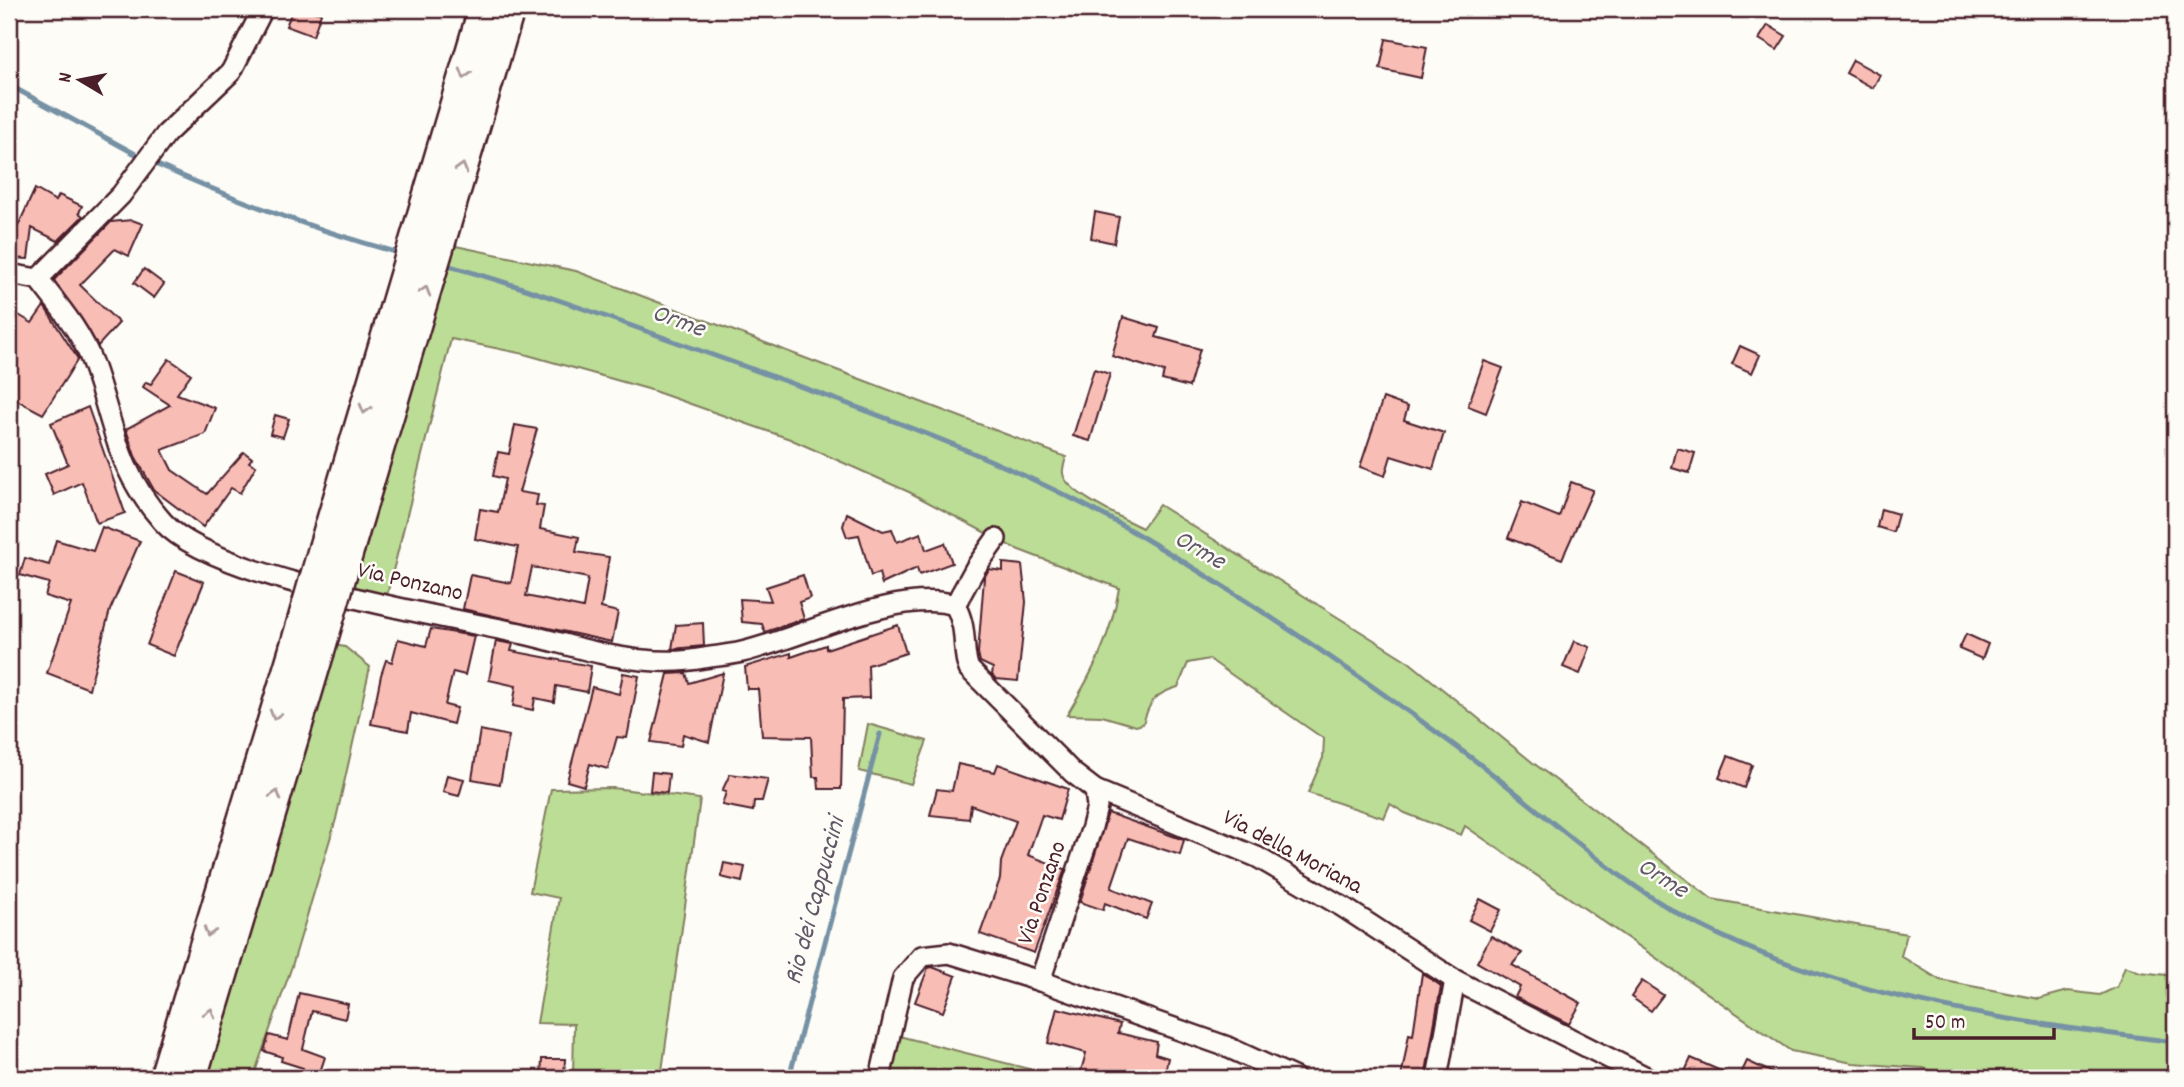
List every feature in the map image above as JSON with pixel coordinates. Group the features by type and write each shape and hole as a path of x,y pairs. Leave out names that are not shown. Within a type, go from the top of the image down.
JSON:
{"highway":[{"path":"430,232 484,9"},
{"path":"191,1078 306,652 396,346 430,232 509,9"},
{"path":"165,1078 306,652"}],"street":[{"path":"9,274 38,279 121,195 166,134 231,72 263,9"},
{"name":"Via Ponzano","path":"38,279 72,324 92,360 112,435 127,470 146,501 164,524 184,540 213,554 276,576 393,606 640,660 683,662 742,652 900,604 937,600 955,606"},
{"path":"996,539 955,606 966,634 966,661 1073,773 1095,790"},
{"name":"Via Ponzano","path":"1095,790 1097,807 1092,827 1040,981 1224,1046 1295,1078"},
{"name":"Via della Moriana","path":"1095,790 1257,857 1332,900 1455,980 1648,1078"},
{"path":"880,1078 903,978 922,956 949,953 1040,981"},
{"path":"1437,1078 1455,980"}],"green space":[{"path":"451,245 576,271 1066,457 1063,473 1074,488 1097,505 1142,528 1159,505 1409,662 1532,762 1712,899 1907,934 1901,956 1940,980 2039,999 2068,991 2100,995 2117,987 2125,966 2140,972 2175,976 2175,1078 1958,1078 1923,1068 1853,1063 1791,1051 1465,826 1461,835 1405,813 1390,804 1384,818 1308,793 1323,758 1324,739 1209,659 1188,663 1178,687 1154,699 1143,724 1136,726 1102,716 1067,715 1099,654 1111,623 1119,588 1014,548 909,492 790,439 648,389 524,354 451,339 385,603 349,594"},
{"path":"334,645 345,647 370,667 336,819 292,966 253,1078 205,1078"},
{"path":"868,724 927,741 911,784 859,771"},
{"path":"613,788 700,799 661,1078 573,1078 574,1024 537,1023 559,898 530,892 551,789"},
{"path":"891,1034 1033,1070 1031,1078 880,1078"}],"building":[{"path":"293,9 321,13 313,36 286,26"},
{"path":"1768,25 1786,36 1777,50 1759,39"},
{"path":"1386,39 1427,47 1421,78 1380,69"},
{"path":"1853,60 1880,75 1873,88 1846,73"},
{"path":"35,189 56,201 59,195 82,206 79,213 83,216 58,241 32,228 28,259 9,258 9,226 18,226"},
{"path":"1095,212 1119,217 1114,243 1091,238"},
{"path":"132,220 143,224 129,256 115,249 80,285 119,323 98,346 54,280 111,222"},
{"path":"144,269 164,284 154,298 134,283"},
{"path":"44,306 78,359 43,414 9,396 9,324 17,314 32,323"},
{"path":"1123,317 1159,328 1156,337 1200,349 1189,387 1162,380 1164,372 1112,356"},
{"path":"1740,346 1760,355 1752,373 1732,364"},
{"path":"169,359 191,374 177,394 215,408 205,434 162,450 172,470 207,494 244,452 252,458 249,462 256,466 240,493 231,488 203,527 154,490 135,456 126,429 170,405 143,387 146,382 151,384"},
{"path":"1484,361 1503,368 1486,413 1468,406"},
{"path":"1094,369 1110,374 1090,441 1073,436"},
{"path":"1383,398 1408,407 1404,420 1444,433 1433,469 1391,456 1385,476 1360,467"},
{"path":"88,407 125,513 97,523 82,482 54,495 45,474 68,464 51,423"},
{"path":"275,415 289,419 283,437 270,434"},
{"path":"515,425 537,429 519,492 538,495 536,505 544,506 540,529 579,537 576,552 609,557 601,608 618,612 612,642 463,609 470,575 511,583 518,547 475,539 480,509 498,512 505,479 493,476 498,452 509,454","holes":["532,567 588,578 583,608 526,596"]},
{"path":"1677,448 1695,453 1689,473 1672,468"},
{"path":"1571,482 1593,490 1562,559 1508,538 1522,502 1559,517"},
{"path":"1881,509 1898,514 1893,532 1877,527"},
{"path":"847,513 883,531 892,529 897,542 921,533 926,550 945,543 952,563 919,575 917,568 882,584 879,573 871,576 859,535 847,537 843,526"},
{"path":"102,527 140,541 110,610 89,689 47,673 71,604 45,596 49,583 20,575 25,558 49,565 56,540 93,551"},
{"path":"1003,563 1022,565 1026,602 1018,681 996,679 992,675 993,668 980,662 978,653 984,578 989,569 1003,571"},
{"path":"176,571 204,582 174,656 147,645"},
{"path":"803,575 810,598 799,602 804,619 765,632 762,624 742,622 740,599 771,601 766,587"},
{"path":"703,623 704,646 672,649 676,625"},
{"path":"898,625 906,653 868,665 869,698 843,699 841,789 819,789 818,777 813,777 811,737 762,736 758,689 747,689 745,667 791,653 791,657 826,645 826,649"},
{"path":"431,629 474,636 465,675 453,672 445,705 457,708 453,724 411,713 408,731 371,724 381,675 386,660 392,662 398,639 426,646"},
{"path":"1966,634 1988,644 1982,659 1959,649"},
{"path":"496,641 513,644 511,651 591,666 587,692 556,686 554,702 535,698 533,710 513,706 516,686 489,680"},
{"path":"1574,641 1590,647 1580,674 1563,667"},
{"path":"623,673 639,676 627,738 617,737 608,769 590,764 584,786 567,781 592,687 619,694"},
{"path":"686,673 689,683 723,673 709,742 683,734 681,746 651,742 668,674"},
{"path":"480,730 509,736 500,784 472,779"},
{"path":"1728,756 1752,765 1744,788 1719,778"},
{"path":"958,764 995,772 998,764 1068,789 1059,820 1042,815 1028,855 1065,869 1034,953 980,934 1000,879 1001,862 1016,821 971,805 969,819 930,815 937,789 952,791"},
{"path":"652,772 669,774 667,793 650,791"},
{"path":"730,774 768,779 762,801 754,801 753,811 722,805 726,792 722,791"},
{"path":"447,775 464,779 459,796 443,792"},
{"path":"1108,813 1184,840 1180,855 1128,838 1111,888 1152,904 1146,919 1105,903 1103,910 1080,902"},
{"path":"724,863 745,867 742,882 721,877"},
{"path":"1480,899 1501,910 1490,931 1469,920"},
{"path":"1491,936 1522,953 1512,965 1581,1003 1569,1024 1515,997 1520,987 1477,962"},
{"path":"928,968 956,976 943,1012 915,1002"},
{"path":"1422,973 1441,986 1425,1078 1401,1078 1409,1034 1413,1035"},
{"path":"1642,981 1663,995 1651,1011 1631,997"},
{"path":"299,993 348,1004 345,1019 312,1011 303,1049 325,1057 318,1078 301,1074 303,1068 281,1061 282,1057 264,1051 269,1035 288,1040"},
{"path":"1057,1008 1120,1024 1118,1033 1157,1042 1155,1054 1168,1058 1164,1078 1079,1078 1086,1053 1048,1043"},
{"path":"1691,1058 1737,1078 1682,1078"},
{"path":"542,1059 565,1059 564,1078 541,1078"},
{"path":"1747,1061 1784,1078 1739,1078"}],"waterway":[{"name":"Orme","path":"9,85 141,157"},
{"name":"Orme","path":"153,163 276,213 402,254"},
{"name":"Orme","path":"442,264 590,311 892,420 995,462 1095,511 1228,590 1352,672 1473,759 1639,889 1699,925 1755,951 1871,990 1931,1004 2053,1026 2175,1042"},
{"name":"Rio dei Cappuccini","path":"789,1078 880,734"}]}
